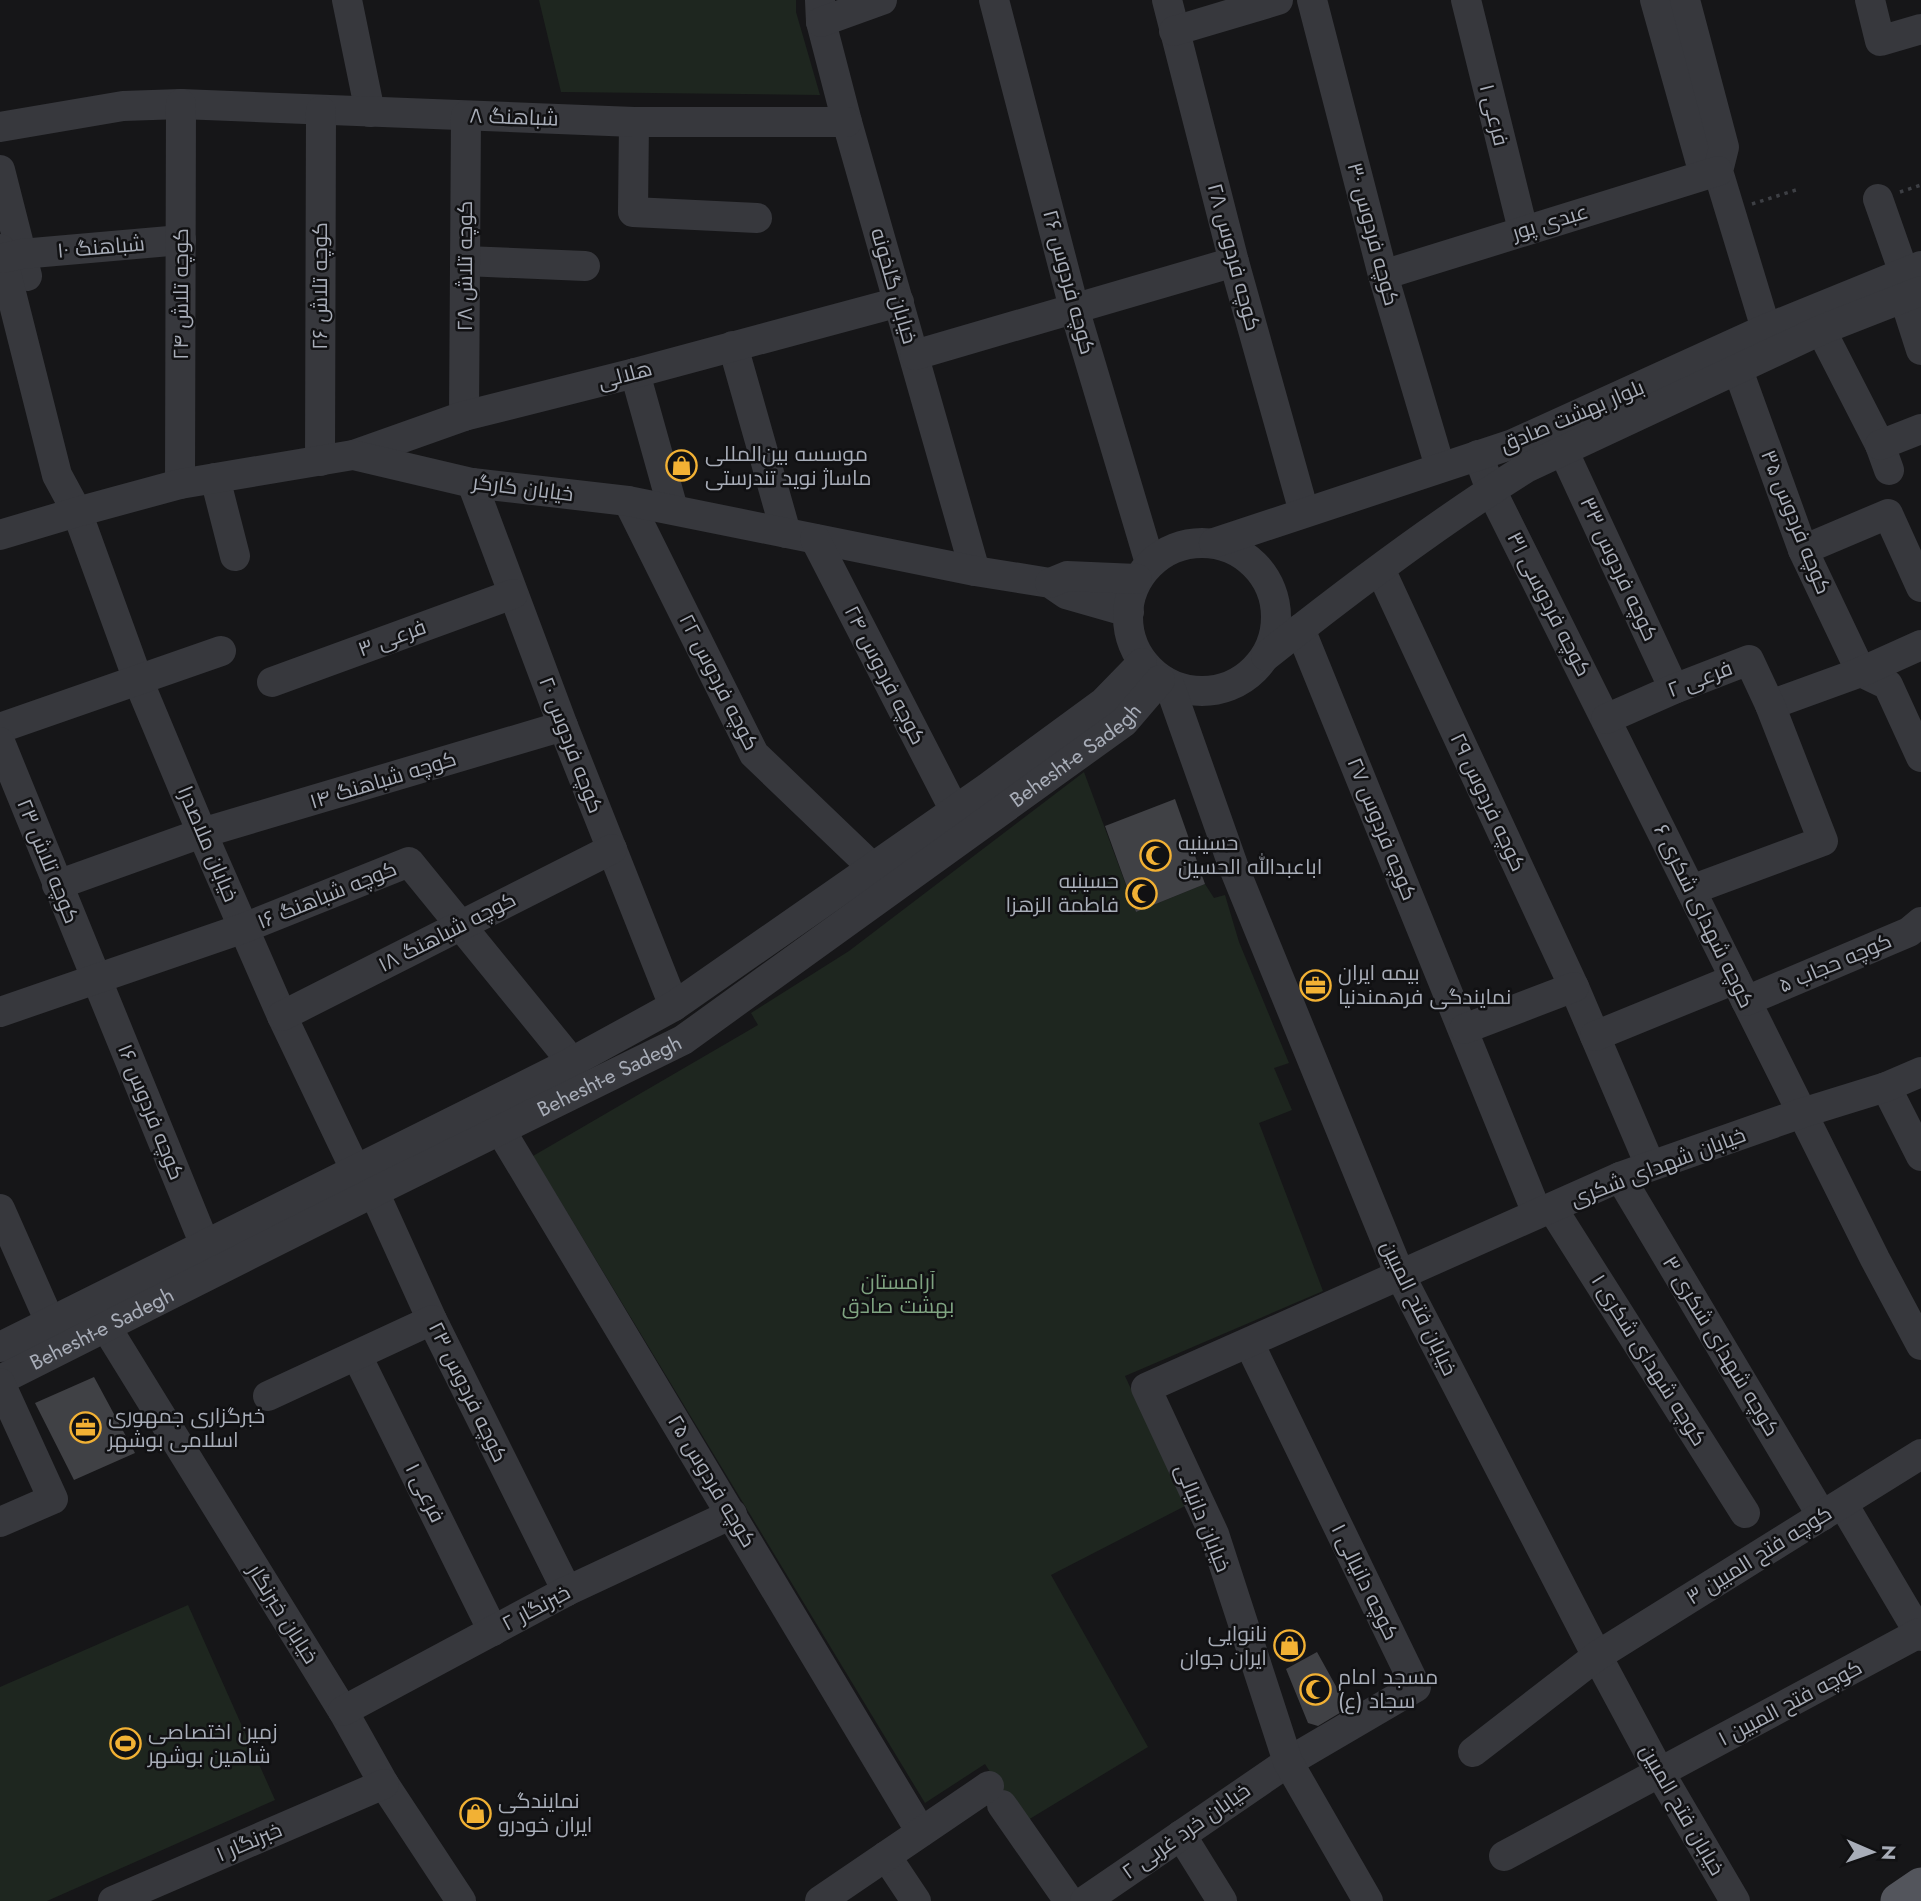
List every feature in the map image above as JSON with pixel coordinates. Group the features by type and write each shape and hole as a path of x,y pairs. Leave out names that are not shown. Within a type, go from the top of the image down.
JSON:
{"main road":[{"path":"1899,1901 1921,1886"}],"street":[{"path":"347,0 370,112"},
{"path":"820,11 882,0"},
{"name":"کوچه فردوس ۲۶","path":"994,0 1144,571"},
{"name":"کوچه فردوس ۲۸","path":"1167,0 1234,262 1304,512"},
{"path":"1174,32 1278,0"},
{"name":"کوچه فردوس ۳۰","path":"1311,0 1382,275 1440,467"},
{"name":"فرعی ۱","path":"1466,0 1523,230"},
{"path":"1655,0 1700,159 1718,171"},
{"path":"1685,0 1724,147 1718,171 1766,329"},
{"path":"1870,0 1880,41 1921,29"},
{"name":"خیابان گلخونه","path":"820,11 847,122 975,571"},
{"name":"شباهنگ ۸","path":"0,127 123,106 181,104 634,122 847,122"},
{"name":"کوچه تلاش ۲۴","path":"180,484 181,104"},
{"name":"کوچه تلاش ۲۶","path":"320,461 321,111"},
{"name":"کوچه تلاش ۲۸","path":"464,416 466,116"},
{"path":"634,122 633,212 757,218"},
{"name":"خیابان ملاصدرا","path":"0,170 6,255 77,469 77,512 138,680 202,834 282,1016 355,1169"},
{"name":"عبدی پور","path":"1382,275 1718,171"},
{"path":"1878,199 1912,282 1921,350"},
{"name":"شباهنگ ۱۰","path":"6,255 181,240"},
{"path":"465,261 585,266"},
{"path":"915,355 1234,262"},
{"name":"بلوار بهشت صادق","path":"1214,543 1513,444 1766,329 1912,282"},
{"name":"بلوار بهشت صادق","path":"1266,656 1381,569 1526,468 1738,370 1912,282"},
{"name":"هلالی","path":"353,455 464,416 899,302"},
{"path":"1821,330 1884,457 1921,429"},
{"path":"733,346 786,533"},
{"name":"کوچه فردوس ۳۵","path":"1738,370 1803,550 1861,672"},
{"path":"635,373 673,509"},
{"name":"کوچه فردوس ۳۳","path":"1561,452 1569,463 1674,689"},
{"name":"خیابان کارگر","path":"0,535 180,484 353,455 472,483 673,509 975,571 1050,583 1066,594 1129,612"},
{"name":"کوچه فردوسی ۳۱","path":"1478,455 1491,490 1606,719"},
{"path":"215,478 235,556"},
{"name":"کوچه فردوس ۲۰","path":"472,483 563,726 674,1006"},
{"name":"کوچه فردوس ۲۲","path":"628,502 754,754 872,867"},
{"path":"1803,550 1888,514 1920,584"},
{"name":"کوچه فردوس ۲۴","path":"815,539 955,811"},
{"path":"1190,543 1214,543 1237,551 1247,558 1270,586 1276,609 1275,634 1266,656 1250,675 1229,687 1206,693 1182,690 1157,676 1131,643 1129,599 1144,571 1167,551 1190,543"},
{"name":"کوچه فردوس ۲۹","path":"1381,569 1574,987 1650,1166"},
{"name":"خیابان کارگر","path":"1050,583 1067,576 1144,571"},
{"name":"فرعی ۳","path":"272,682 513,594"},
{"name":"کوچه فردوس ۲۷","path":"1300,629 1464,1030 1545,1210"},
{"path":"1691,890 1823,841 1770,705 1861,672 1921,645"},
{"path":"0,728 221,651"},
{"name":"فرعی ۲","path":"1606,719 1749,660 1770,705"},
{"path":"1861,672 1888,685 1921,757"},
{"name":"Behesht-e Sadegh","path":"0,1347 572,1062 674,1006 955,811 1104,702 1157,676"},
{"name":"Behesht-e Sadegh","path":"0,1381 374,1192 682,1041 1124,722 1157,676"},
{"name":"خیابان فتح المبین","path":"1157,676 1400,1275 1597,1656 1735,1901"},
{"name":"کوچه شهدای شکری ۶","path":"1606,719 1875,1259 1921,1345"},
{"name":"کوچه شباهنگ ۱۴","path":"57,885 202,834 563,726"},
{"name":"کوچه تلاش ۲۳","path":"0,742 96,980"},
{"name":"کوچه شباهنگ ۱۸","path":"282,1016 612,849"},
{"name":"کوچه شباهنگ ۱۶","path":"0,1012 244,928 409,862 460,925"},
{"name":"کوچه حجاب ۵","path":"1595,1036 1741,990 1909,932 1921,922"},
{"path":"460,925 572,1062"},
{"name":"کوچه فردوس ۱۶","path":"96,980 205,1245"},
{"path":"1464,1030 1574,987"},
{"name":"خیابان شهدای شکری","path":"1400,1275 1620,1177 1802,1113 1886,1087 1921,1072"},
{"path":"1886,1087 1921,1156"},
{"name":"کوچه فردوس ۲۵","path":"501,1130 921,1832"},
{"name":"کوچه شهدای شکری ۳","path":"1620,1177 1832,1510 1920,1634"},
{"name":"کوچه فردوس ۲۳","path":"374,1192 432,1320 567,1591"},
{"path":"0,1209 50,1322"},
{"name":"کوچه شهدای شکری ۱","path":"1545,1210 1745,1513"},
{"name":"خیابان دانیالی","path":"1368,1901 1288,1762 1214,1534 1146,1388 1400,1275"},
{"path":"268,1396 432,1320"},
{"name":"خیابان خبرنگار","path":"106,1327 343,1710 384,1784 461,1901"},
{"name":"کوچه دانیالی ۱","path":"1249,1343 1416,1687 1288,1762"},
{"name":"فرعی ۱","path":"357,1356 493,1630"},
{"path":"0,1381 52,1499 0,1522"},
{"name":"کوچه فتح المبین ۳","path":"1473,1752 1597,1656 1921,1454"},
{"name":"خبرنگار ۲","path":"343,1710 567,1591 732,1514"},
{"name":"کوچه فتح المبین ۱","path":"1504,1856 1920,1634"},
{"name":"خیابان خرد غربی ۲","path":"1085,1901 1288,1762"},
{"name":"خبرنگار ۱","path":"113,1901 384,1784"},
{"path":"820,1901 921,1832 996,1795 1069,1901"},
{"path":"1181,1835 1222,1901"},
{"path":"886,1856 916,1901"}],"path":[{"path":"1730,211 1799,189"}],"green space":[{"path":"539,0 796,0 796,12 820,95 561,92"},
{"name":"آرامستان بهشت صادق","path":"1084,772 1136,912 1205,884 1214,898 1225,895 1239,942 1289,1063 1274,1068 1292,1110 1259,1123 1323,1291 1125,1376 1185,1506 1051,1575 1148,1747 1023,1823 985,1764 925,1803 533,1156 758,1025 751,1013 849,951"},
{"name":"زمین اختصاصی شاهین بوشهر","path":"188,1605 275,1800 47,1901 0,1901 0,1687"}],"building":[{"name":"حسینیه اباعبدالله الحسین","path":"1175,799 1205,884 1136,912 1105,826"},
{"name":"خبرگزاری جمهوری اسلامی بوشهر","path":"94,1377 135,1453 74,1480 35,1403"},
{"name":"مسجد امام سجاد (ع)","path":"1317,1652 1348,1708 1318,1726 1308,1723 1286,1669"}],"place":[{"name":"موسسه بین‌المللی ماساژ نوید تندرستی","path":"682,466"},
{"name":"حسینیه اباعبدالله الحسین","path":"1155,855"},
{"name":"حسینیه فاطمة الزهزا","path":"1142,893"},
{"name":"بیمه ایران نمایندگی فرهمندنیا","path":"1315,985"},
{"name":"خبرگزاری جمهوری اسلامی بوشهر","path":"85,1428"},
{"name":"نانوایی ایران جوان","path":"1290,1646"},
{"name":"مسجد امام سجاد (ع)","path":"1315,1689"},
{"name":"زمین اختصاصی شاهین بوشهر","path":"125,1744"},
{"name":"نمایندگی ایران خودرو","path":"475,1813"}]}
